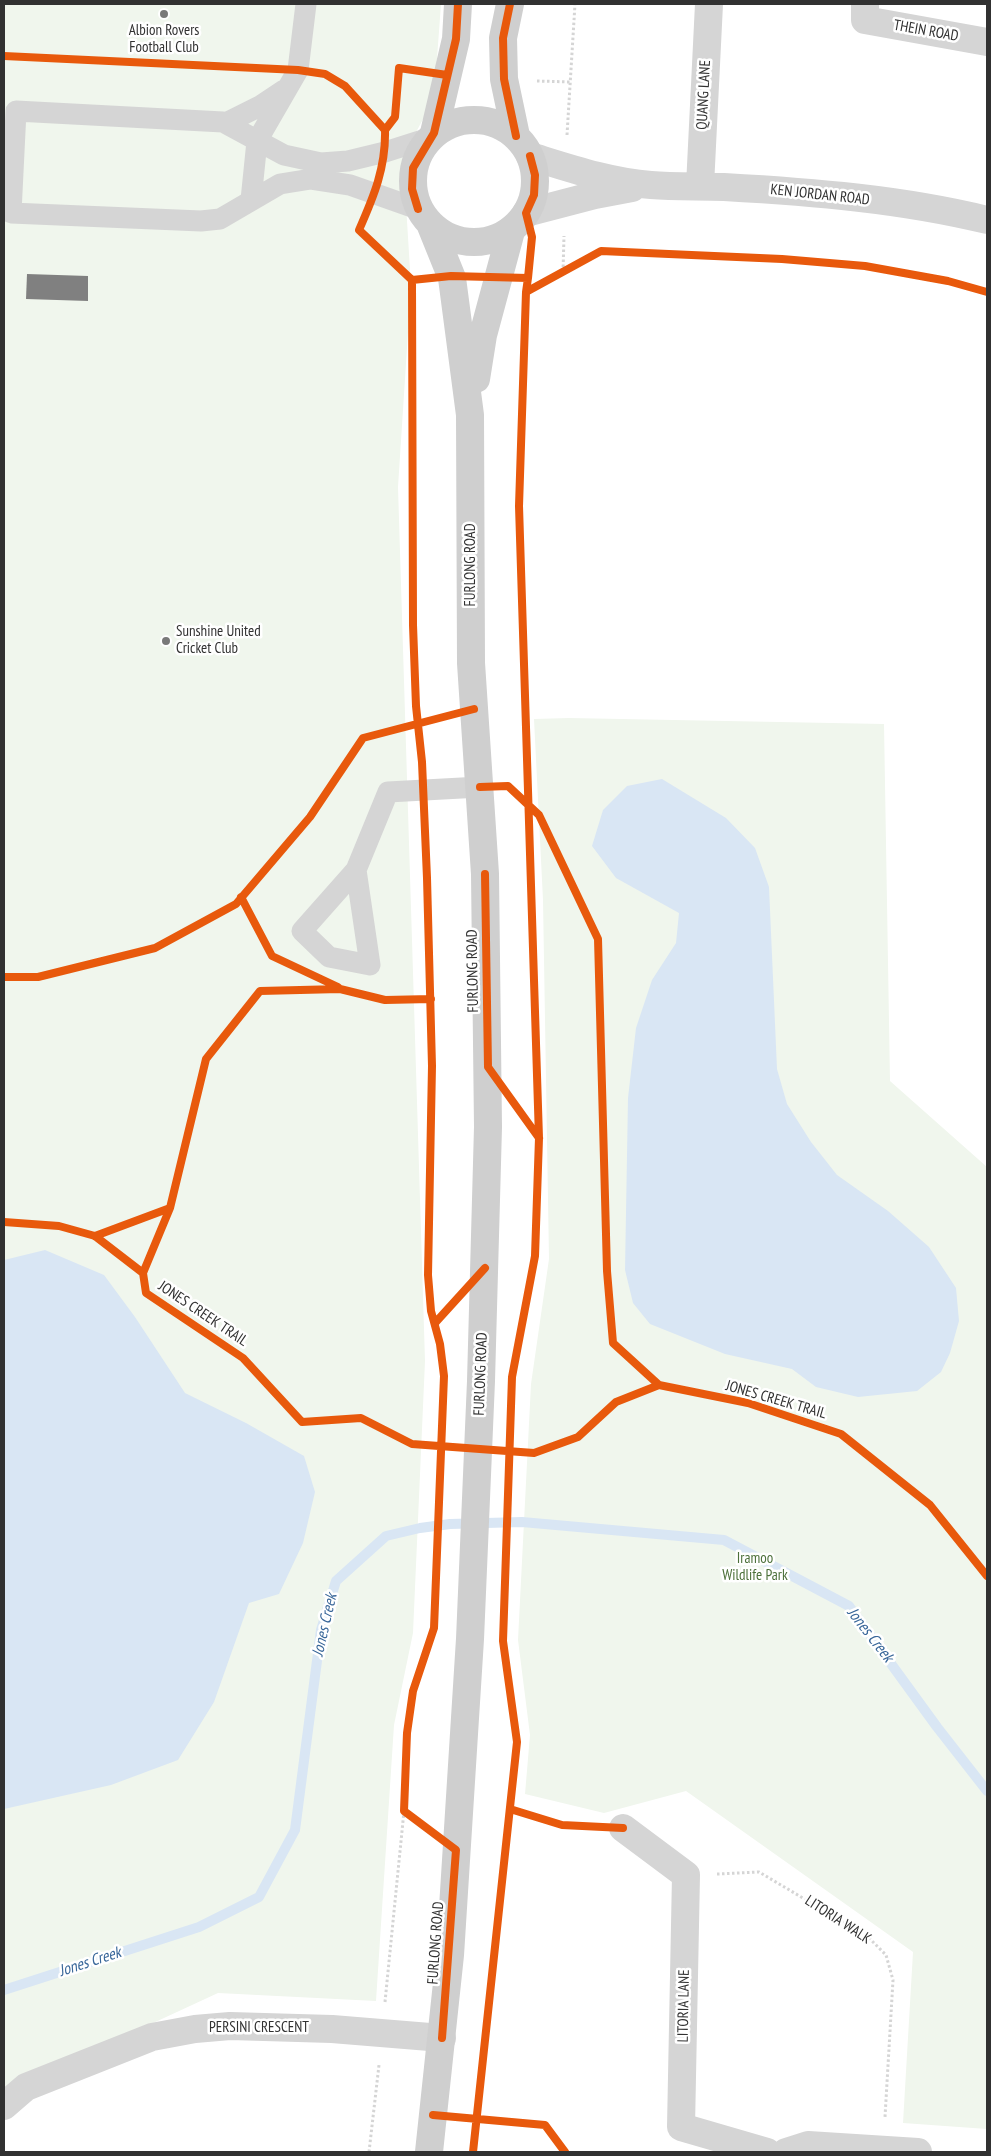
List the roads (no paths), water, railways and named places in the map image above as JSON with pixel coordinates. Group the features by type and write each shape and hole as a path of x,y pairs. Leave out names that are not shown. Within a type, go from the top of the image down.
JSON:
{"main road":[{"path":"458,4 456,39 432,136 413,168 412,189 424,217 444,236 461,242 479,243 496,239 519,222 534,195 535,175 523,146 504,79 503,38 510,4"},
{"path":"432,136 458,122 484,120 502,126 523,146"},
{"name":"FURLONG ROAD","path":"424,217 452,278 470,415 471,663 485,874 488,1117 481,1381 470,1639 450,1955 429,2152"},
{"name":"FURLONG ROAD","path":"470,415 482,335 519,222"}],"street":[{"name":"QUANG LANE","path":"700,186 709,4"},
{"name":"THEIN ROAD","path":"865,12 987,42"},
{"name":"KEN JORDAN ROAD","path":"523,146 567,168 650,185 798,192 886,202 951,212 987,220"},
{"name":"KEN JORDAN ROAD","path":"519,222 595,195 650,185"},
{"name":"LITORIA LANE","path":"623,1828 686,1875 681,2127 767,2152"},
{"name":"PERSINI CRESCENT","path":"4,2106 26,2088 152,2036 230,2026 332,2029 442,2038"},
{"path":"786,2152 808,2145 918,2152"}],"lane":[{"path":"251,200 257,141 298,70 306,4"},
{"path":"226,123 260,106 288,87"},
{"path":"424,217 350,184 311,178 280,184 220,219 201,221 11,213 16,111 226,123 284,155 321,163 348,161 385,152 432,136"},
{"path":"356,870 388,792 480,787"}],"water":[{"path":"662,779 726,818 755,848 769,887 777,1069 787,1104 811,1142 837,1175 888,1211 929,1247 956,1288 959,1321 950,1353 941,1372 917,1391 858,1397 816,1387 792,1369 725,1354 650,1324 633,1303 625,1270 628,1098 636,1028 652,980 676,943 679,913 616,878 592,846 603,810 627,786"},
{"path":"45,1250 104,1275 135,1317 185,1393 246,1423 304,1456 315,1492 303,1543 279,1594 249,1603 214,1702 178,1760 111,1785 4,1809 4,1260"}],"waterway":[{"name":"Jones Creek","path":"4,1990 199,1927 259,1897 295,1830 321,1630 336,1581 386,1536 420,1528 450,1524 522,1522 724,1540 849,1606 937,1727 987,1791"}],"place":[{"name":"Albion Rovers Football Club","path":"164,14"},
{"name":"Sunshine United Cricket Club","path":"166,641"}],"park label":[{"name":"Iramoo Wildlife Park","path":"755,1568"}]}
